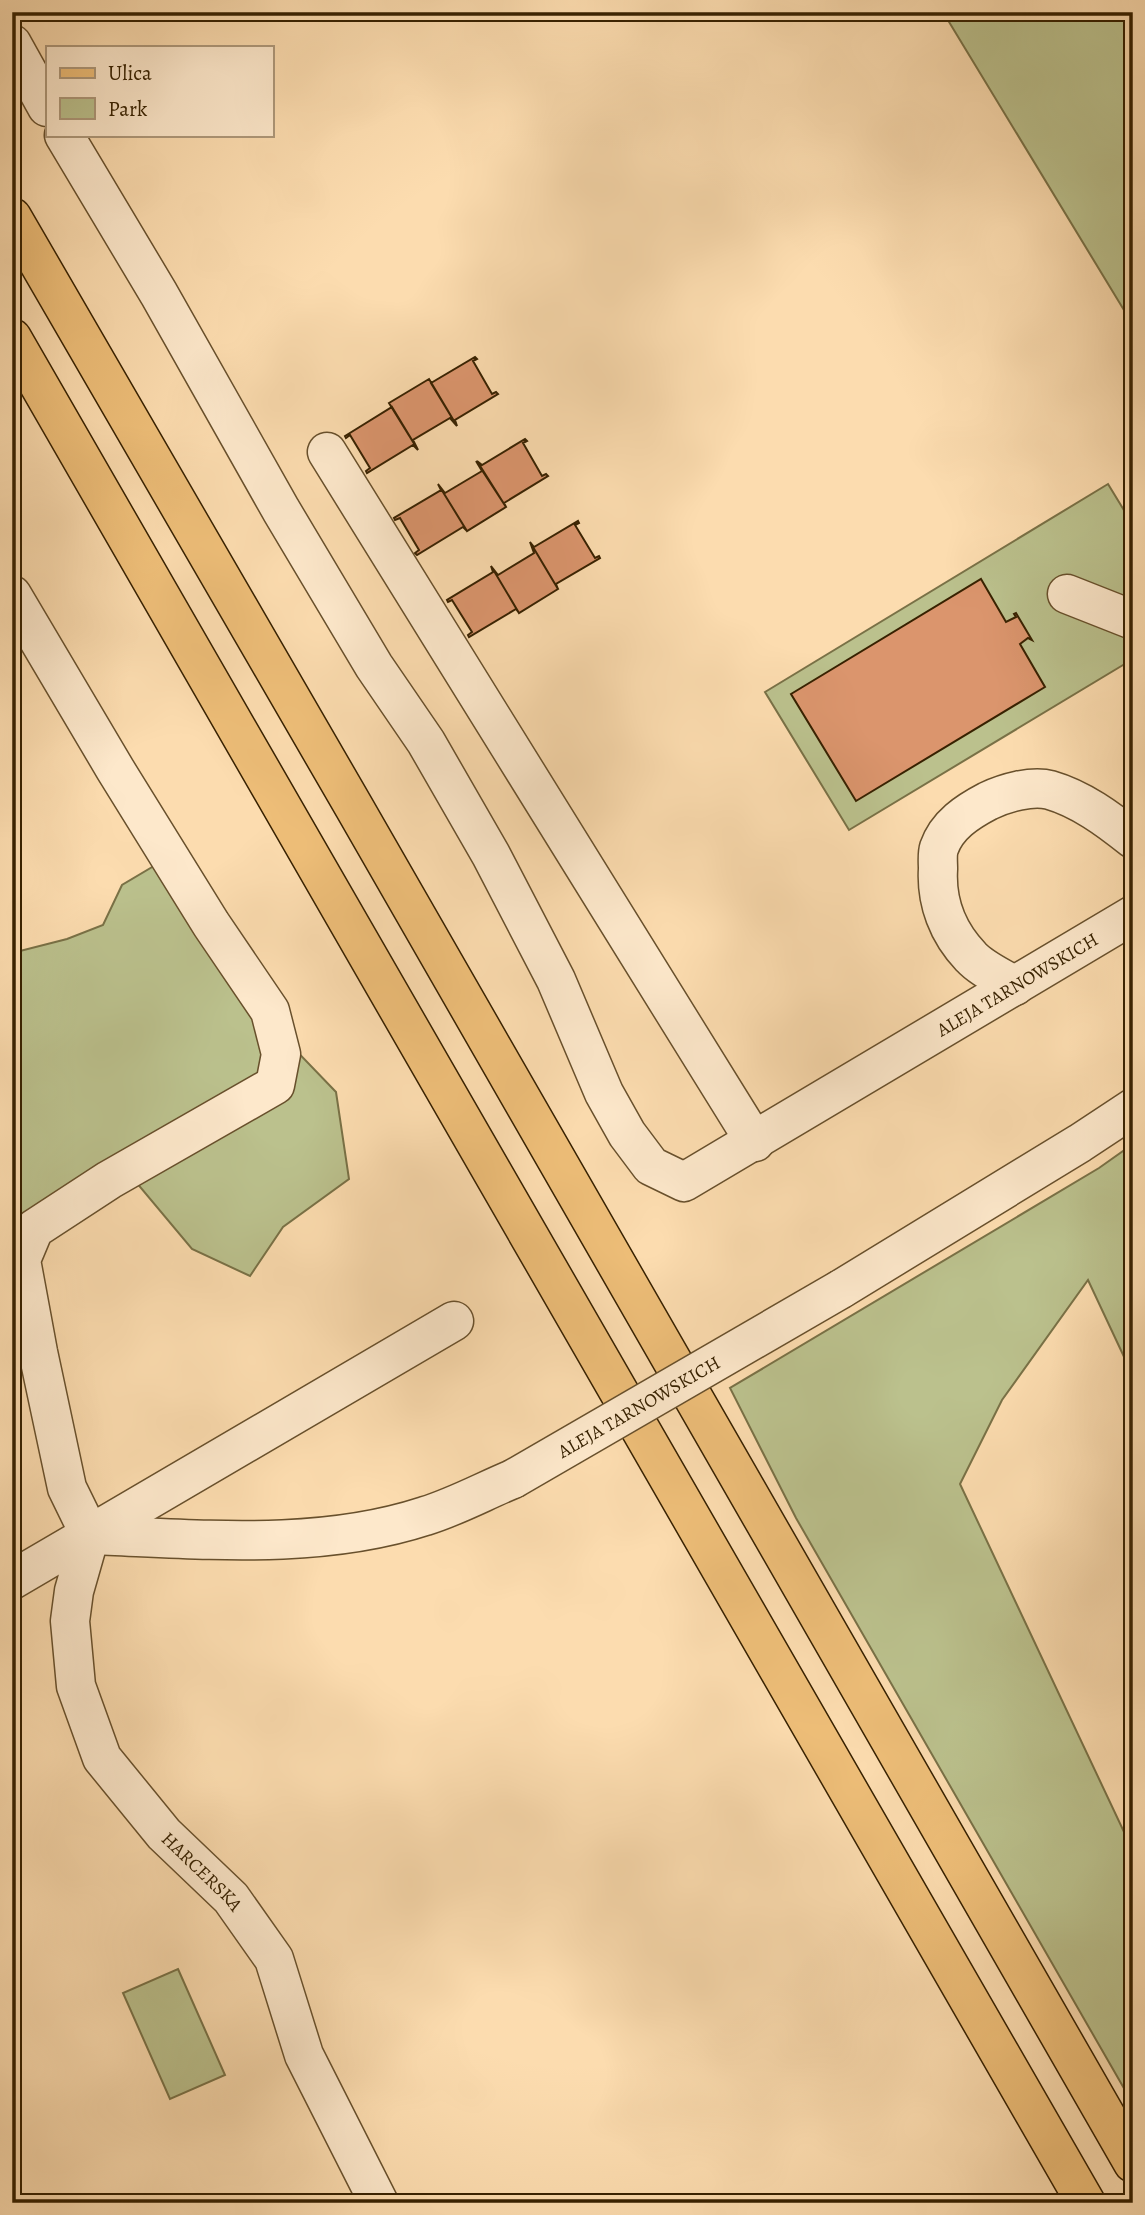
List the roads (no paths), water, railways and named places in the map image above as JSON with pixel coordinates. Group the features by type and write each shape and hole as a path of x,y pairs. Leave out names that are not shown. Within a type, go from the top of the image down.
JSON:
{"main road":[{"path":"12,217 1133,2164"},
{"path":"12,338 1086,2203"}],"street":[{"path":"12,44 46,105"},
{"name":"ALEJA TARNOWSKICH","path":"65,136 159,294 288,522 374,666 426,742 491,855 556,980 604,1093 627,1134 651,1166 684,1182 1133,915"},
{"path":"327,452 755,1142"},
{"path":"1068,594 1133,621"},
{"path":"12,595 122,781 211,924 270,1011 281,1054 275,1085 109,1180 34,1229 20,1260 67,1488 90,1535"},
{"path":"1015,986 972,958 953,933 941,910 937,880 938,849 953,825 971,810 996,797 1024,790 1048,790 1081,803 1110,820 1133,839"},
{"name":"ALEJA TARNOWSKICH","path":"90,1535 230,1541 340,1536 425,1517 513,1479 841,1289 1133,1108"},
{"path":"12,1580 454,1321"},
{"name":"HARCERSKA","path":"90,1535 74,1591 70,1621 76,1686 102,1758 164,1834 231,1898 274,1959 304,2054 379,2203"}]}
